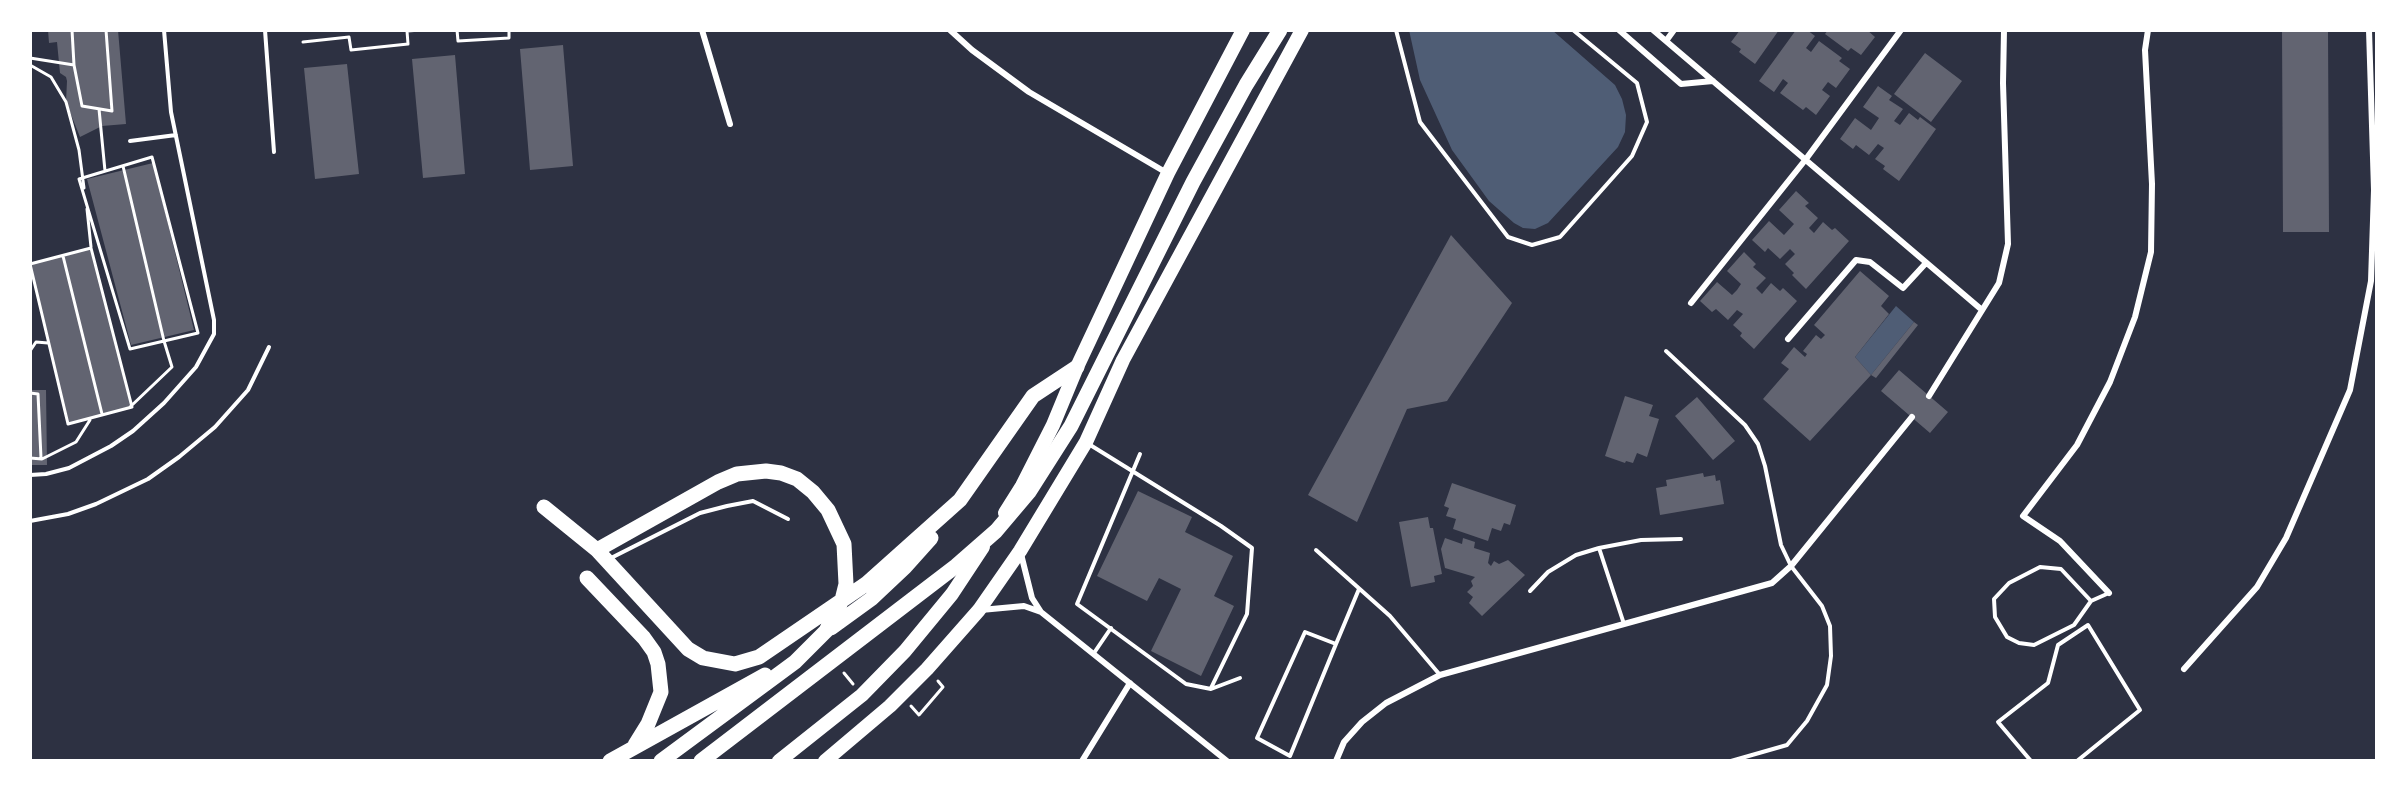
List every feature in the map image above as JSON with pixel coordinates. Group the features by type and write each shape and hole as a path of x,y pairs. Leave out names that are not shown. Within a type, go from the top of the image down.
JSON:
{"highway":[{"path":"779,761 873,684 905,651 952,594 1022,486 1053,425 1077,367 1168,173 1243,30"},
{"path":"701,761 956,567 996,531 1029,492 1071,426 1193,182 1246,85 1280,30"},
{"path":"825,761 891,706 979,610 1020,551 1086,442 1123,360 1302,30"},
{"path":"610,761 781,666 871,599 905,567 960,500 1033,396 1077,367"},
{"path":"601,556 718,482 750,472 781,472 797,479 813,492 828,510 844,544 846,584 842,600 826,631 795,662 661,761"},
{"path":"544,507 601,556 688,649 703,658 735,664 759,657 866,584 960,500"},
{"path":"587,578 644,638 654,652 658,664 661,692 648,724 633,747"}],"street":[{"path":"702,30 730,124"},
{"path":"950,30 972,50 1029,92 1168,173"},
{"path":"1619,30 1681,84 1713,81"},
{"path":"1653,30 1982,310"},
{"path":"1666,41 1674,30"},
{"path":"1690,303 1806,159 1900,30"},
{"path":"1929,396 1999,283 2008,244 2003,83 2004,30"},
{"path":"2109,593 2060,541 2023,516 2077,445 2110,382 2135,317 2151,252 2152,184 2145,50 2148,30"},
{"path":"2184,669 2257,587 2286,538 2350,390 2371,281 2374,190 2369,30"},
{"path":"1788,339 1856,260 1870,262 1903,288 1926,263"},
{"path":"1336,761 1344,742 1362,722 1386,703 1440,675 1772,583 1791,566 1912,417"},
{"path":"1020,551 1032,598 1041,612"},
{"path":"979,610 1024,606 1041,612 1227,761"},
{"path":"1082,761 1130,683"}],"lane":[{"path":"30,475 46,474 79,463 133,431 164,403 196,367 214,334 214,320 171,112 164,30"},
{"path":"265,30 274,152"},
{"path":"1396,30 1420,122 1508,237 1532,245 1560,237 1632,156 1647,122 1637,83 1573,30"},
{"path":"130,141 176,135"},
{"path":"30,520 68,514 96,504 148,479 179,457 215,427 248,390 269,347"},
{"path":"1666,351 1745,425 1758,444 1765,466 1781,546 1791,566 1822,606 1830,626 1831,656 1827,686 1807,721 1787,745 1731,761"},
{"path":"1086,442 1221,526 1252,548 1246,614 1211,689"},
{"path":"1140,454 1077,604 1186,684 1211,689 1240,678"},
{"path":"601,556 700,513 727,506 753,501 788,519"},
{"path":"1530,591 1548,572 1576,555 1641,540 1681,539"},
{"path":"1599,548 1624,624"},
{"path":"1316,550 1390,616 1440,675"},
{"path":"2091,602 2061,569 2040,567 2009,583 1994,599 1995,617 2007,637 2019,643 2034,645 2074,625 2091,602 2109,593"},
{"path":"1336,644 1305,632 1257,738 1290,756 1359,589"},
{"path":"2031,761 1998,722 2048,683 2058,645 2088,625 2140,710 2078,761"},
{"path":"1094,653 1111,628"}],"path":[{"path":"72,30 74,65 82,106 112,111 106,30"},
{"path":"303,42 350,37 351,50 408,44 407,32 422,30"},
{"path":"457,30 458,41 509,38 509,30"},
{"path":"30,58 74,65"},
{"path":"30,65 51,77 66,102 79,150 92,248 132,407"},
{"path":"99,109 105,171"},
{"path":"153,158 198,333 130,349 80,179 105,171 153,158"},
{"path":"92,248 30,264 68,424 132,407 172,367 123,166"},
{"path":"63,256 102,415"},
{"path":"96,261 103,259"},
{"path":"30,351 36,342 48,343"},
{"path":"30,393 38,394 42,459"},
{"path":"30,458 42,459 76,442 91,418 132,407"}],"water":[{"path":"1409,30 1552,30 1615,85 1626,115 1625,132 1618,147 1548,223 1535,229 1523,228 1514,223 1489,201 1452,150 1420,80"},
{"path":"1896,306 1914,322 1871,375 1855,357"}],"building":[{"path":"48,30 118,30 126,124 102,126 80,137 66,102 67,81 66,77 60,73 57,42 49,43"},
{"path":"1740,30 1779,30 1755,64 1739,52 1741,49 1731,42"},
{"path":"1796,30 1807,30 1815,36 1806,48 1811,52 1819,41 1842,58 1839,61 1850,69 1836,88 1828,82 1822,90 1830,96 1816,115 1806,107 1803,110 1780,93 1788,83 1783,79 1774,92 1759,81"},
{"path":"1828,30 1867,30 1875,37 1861,55 1851,48 1848,51 1825,34"},
{"path":"2282,30 2328,30 2329,232 2283,232"},
{"path":"563,45 573,166 530,170 520,49"},
{"path":"1925,53 1962,81 1931,122 1894,94"},
{"path":"455,55 465,174 423,178 412,59"},
{"path":"347,64 359,174 315,179 304,68"},
{"path":"1878,86 1892,96 1889,100 1903,109 1894,121 1900,125 1909,113 1918,120 1920,117 1936,129 1899,181 1883,169 1885,166 1875,159 1884,148 1878,144 1869,155 1856,145 1853,149 1840,139 1855,118 1871,130 1879,118 1863,107"},
{"path":"153,163 194,330 131,345 87,179"},
{"path":"1796,191 1809,203 1805,206 1818,218 1809,228 1814,233 1823,222 1832,230 1835,228 1849,241 1806,289 1785,264 1795,254 1790,249 1780,259 1768,248 1765,252 1752,240 1769,221 1784,235 1794,224 1779,210"},
{"path":"1451,235 1512,303 1447,401 1407,409 1357,522 1308,495"},
{"path":"91,248 132,407 68,424 30,264"},
{"path":"1744,252 1756,264 1753,267 1766,278 1756,288 1762,294 1771,283 1780,291 1783,288 1797,301 1754,349 1740,336 1742,333 1733,325 1743,314 1737,310 1728,320 1716,309 1712,312 1700,301 1717,282 1732,295 1737,290 1741,284 1727,271"},
{"path":"1860,271 1889,296 1881,306 1889,314 1855,357 1871,375 1810,441 1763,399 1789,369 1781,363 1794,347 1805,357 1807,354 1803,351 1816,335 1821,339 1825,335 1814,325"},
{"path":"1914,322 1918,325 1876,378 1871,375"},
{"path":"1899,370 1948,412 1930,433 1881,391"},
{"path":"30,390 46,390 47,465 30,465"},
{"path":"1625,396 1653,405 1649,416 1659,419 1647,457 1637,453 1633,463 1626,461 1625,463 1605,456"},
{"path":"1697,397 1735,441 1713,460 1675,416"},
{"path":"1703,473 1704,477 1715,475 1716,481 1720,480 1724,504 1660,515 1656,488 1667,486 1666,480"},
{"path":"1452,483 1516,505 1510,525 1504,523 1501,531 1492,528 1488,541 1453,529 1456,519 1446,516 1449,508 1444,506"},
{"path":"1138,491 1192,517 1185,532 1233,556 1214,596 1234,606 1201,676 1151,651 1181,589 1159,578 1147,601 1097,576"},
{"path":"1428,517 1430,528 1433,528 1442,574 1434,576 1435,582 1411,587 1399,522"},
{"path":"1445,538 1462,544 1463,538 1475,542 1474,548 1490,553 1488,563 1491,566 1494,561 1499,564 1508,560 1525,575 1482,616 1469,603 1473,597 1467,592 1473,586 1471,581 1475,577 1445,568 1441,549"}]}
